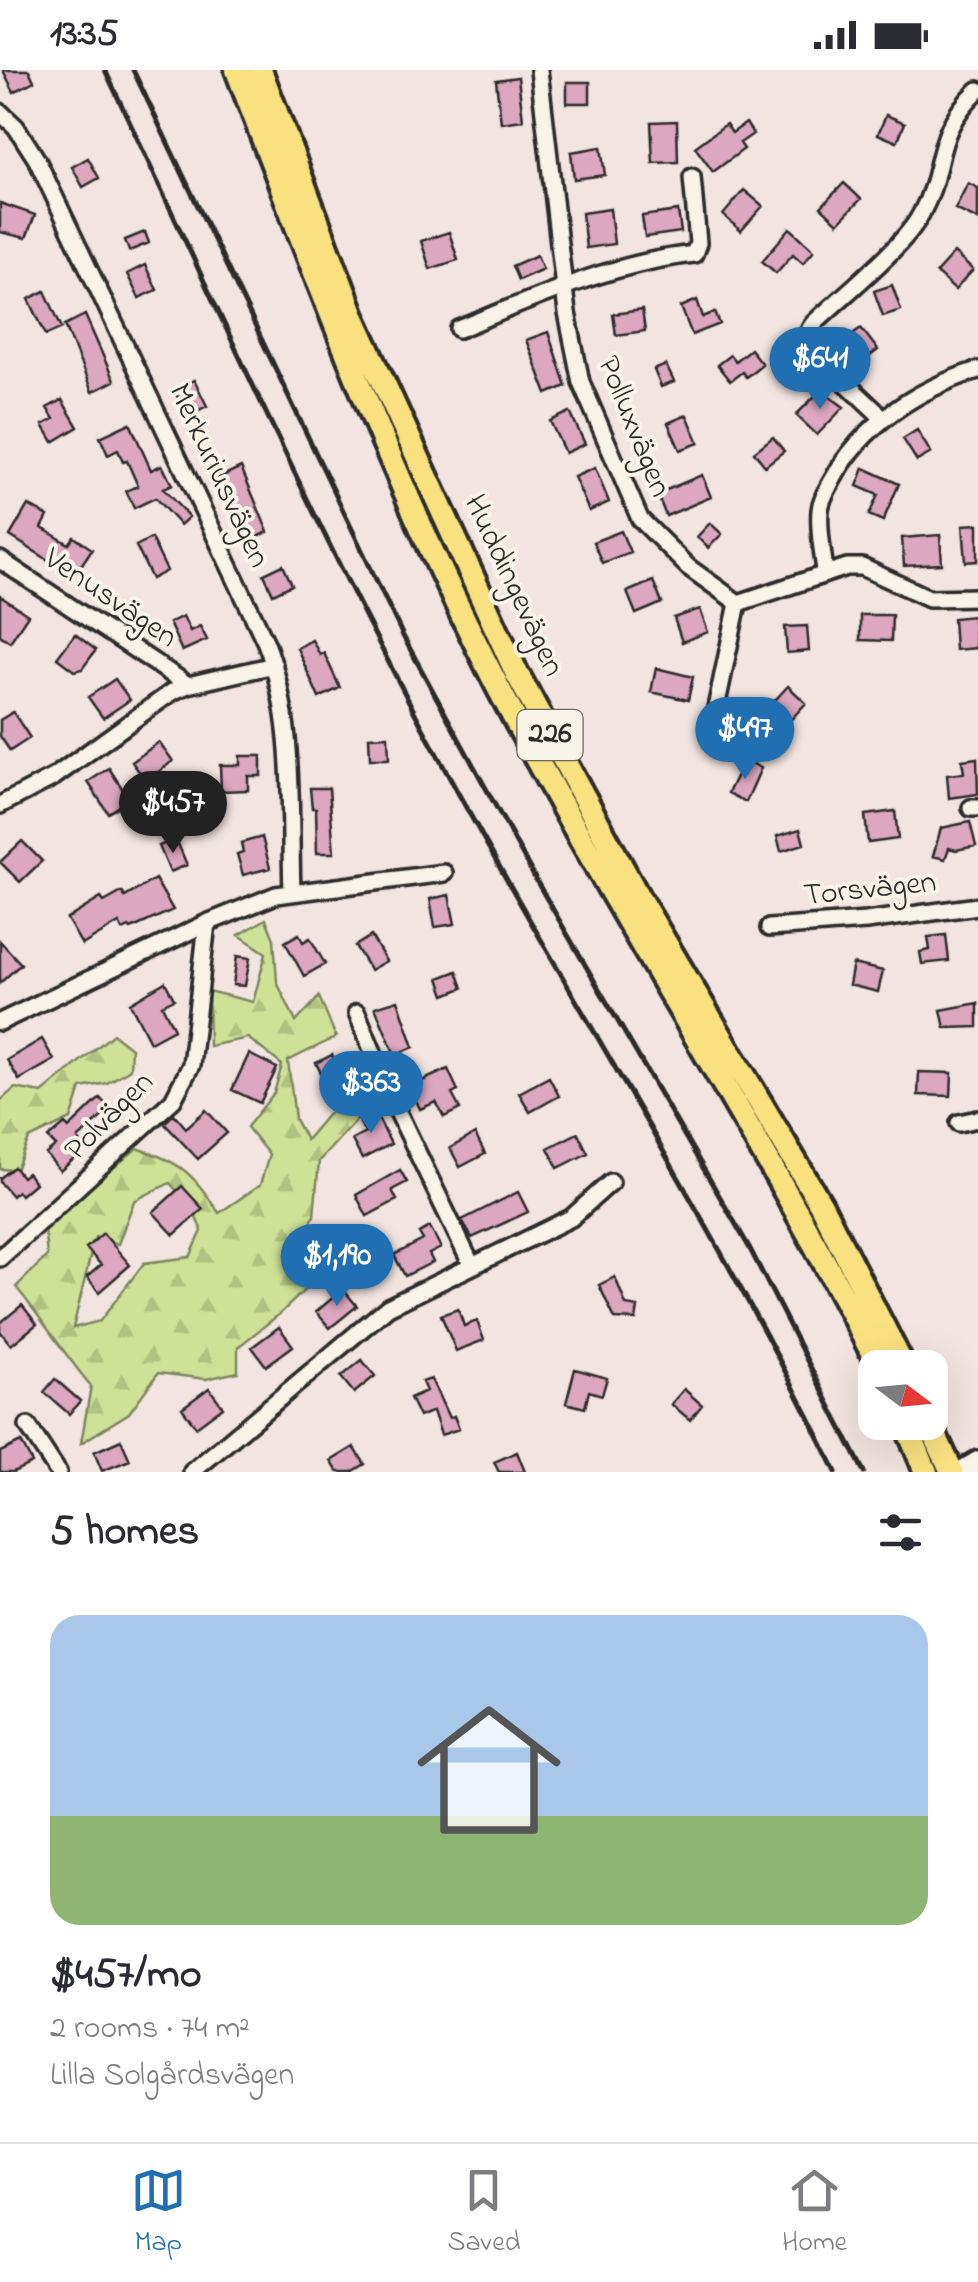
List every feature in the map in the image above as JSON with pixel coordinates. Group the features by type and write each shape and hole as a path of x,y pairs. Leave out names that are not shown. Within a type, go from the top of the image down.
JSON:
{"main road":[{"name":"Huddingevägen","path":"237,70 343,346 412,507 498,686 598,872 826,1260 871,1350"},
{"name":"Huddingevägen","path":"260,70 354,318 516,672 638,897 820,1205 895,1350"},
{"path":"913,1440 926,1472"},
{"path":"937,1440 952,1472"},
{"path":"961,1472 978,1462"}],"street":[{"name":"Polluxvägen","path":"539,70 565,286 581,382 630,501 650,532 688,567 738,603"},
{"path":"883,418 812,351 806,336 813,324 907,234 922,214 948,126 978,90"},
{"name":"Merkuriusvägen","path":"0,112 16,127 37,160 274,665 286,723 292,892"},
{"path":"459,329 565,286 638,262 694,254 698,242 692,177"},
{"path":"825,572 820,509 852,446 883,418 926,392 978,370"},
{"name":"Venusvägen","path":"0,560 188,685"},
{"path":"711,732 738,603 798,585 825,572 862,567 929,598 978,596"},
{"path":"0,805 54,777 188,685 274,665"},
{"path":"0,1022 276,895 444,873"},
{"name":"Torsvägen","path":"769,928 978,910"},
{"name":"Polvägen","path":"0,1258 172,1100 192,1064 207,924"},
{"path":"357,1014 394,1106 472,1266"},
{"path":"959,1123 978,1119"},
{"path":"192,1472 388,1308 571,1218 611,1182"},
{"path":"28,1426 58,1472"}],"green space":[{"path":"266,919 274,939 277,982 296,1022 319,997 336,1037 288,1061 295,1119 306,1140 357,1089 345,1062 363,1059 381,1102 369,1106 319,1161 314,1216 301,1240 326,1269 238,1347 238,1372 206,1379 158,1373 129,1413 81,1443 91,1386 16,1287 47,1256 44,1226 137,1148 185,1171 219,1213 260,1185 269,1155 247,1127 274,1093 282,1065 248,1038 209,1046 208,991 253,1002 266,953 239,935","holes":["170,1183 192,1209 202,1231 190,1257 144,1263 100,1321 73,1328 95,1237 118,1244 134,1201"]},
{"path":"113,1034 131,1048 130,1069 107,1083 81,1088 71,1119 29,1139 16,1170 0,1169 0,1101 15,1088 42,1093"}],"building":[{"path":"3,70 29,70 34,81 14,92"},
{"path":"518,77 523,120 501,123 496,80"},
{"path":"567,82 590,82 590,103 567,103"},
{"path":"886,115 905,123 897,142 878,134"},
{"path":"677,121 678,162 653,163 651,122"},
{"path":"746,123 753,134 740,143 744,149 713,172 695,147 726,124 732,133"},
{"path":"601,147 605,175 574,179 571,152"},
{"path":"88,158 99,178 83,187 72,167"},
{"path":"844,183 861,199 838,223 821,207"},
{"path":"968,183 978,188 978,220 955,209"},
{"path":"744,190 763,206 741,231 723,215"},
{"path":"0,203 35,215 26,238 0,232"},
{"path":"610,209 614,244 586,248 582,213"},
{"path":"678,211 681,232 645,237 642,216"},
{"path":"790,228 814,250 803,263 793,254 776,273 762,261"},
{"path":"145,232 149,243 129,251 125,240"},
{"path":"449,232 458,260 430,269 421,241"},
{"path":"954,253 973,270 955,290 936,273"},
{"path":"537,255 543,269 518,280 512,266"},
{"path":"145,265 157,290 139,298 127,274"},
{"path":"892,285 901,310 883,316 874,291"},
{"path":"45,291 62,328 46,335 29,299"},
{"path":"697,300 703,317 715,312 720,324 692,335 681,307"},
{"path":"642,310 645,331 616,335 613,314"},
{"path":"85,315 114,381 92,392 65,325"},
{"path":"861,328 878,350 860,364 843,341"},
{"path":"548,332 566,386 547,394 526,340"},
{"path":"750,349 762,364 746,377 742,372 730,381 717,365 730,355 735,361"},
{"path":"666,365 674,382 661,387 654,370"},
{"path":"194,380 207,406 187,416 174,390"},
{"path":"821,390 844,407 817,435 796,415"},
{"path":"62,400 78,427 53,442 43,425 54,419 47,408"},
{"path":"570,412 585,444 565,453 550,421"},
{"path":"687,415 699,443 680,450 668,423"},
{"path":"130,423 151,470 162,465 172,485 163,489 189,517 180,525 155,498 134,508 126,491 138,486 127,461 123,462 118,450 108,455 100,437"},
{"path":"917,430 931,453 917,461 903,439"},
{"path":"773,437 784,451 765,466 754,452"},
{"path":"241,467 268,532 250,540 237,508 232,511 216,479"},
{"path":"595,468 609,502 589,511 574,477"},
{"path":"864,468 899,484 883,521 869,515 878,495 857,486"},
{"path":"702,475 711,497 666,516 657,494"},
{"path":"28,505 48,516 42,528 69,544 74,537 92,549 74,576 10,536"},
{"path":"710,523 722,534 708,548 697,537"},
{"path":"978,524 978,561 966,562 963,525"},
{"path":"621,531 630,552 602,563 593,542"},
{"path":"940,535 942,564 904,566 902,538"},
{"path":"151,538 167,571 152,579 136,546"},
{"path":"283,565 292,585 273,594 264,574"},
{"path":"653,581 662,603 636,614 627,592"},
{"path":"0,596 28,615 10,642 0,635"},
{"path":"700,609 708,632 682,642 674,618"},
{"path":"860,615 892,615 891,641 860,640"},
{"path":"183,616 190,631 200,626 207,640 182,651 169,623"},
{"path":"973,616 976,648 955,650 953,618"},
{"path":"807,626 809,651 787,653 785,627"},
{"path":"75,634 96,650 82,669 74,671 57,658"},
{"path":"312,640 320,655 324,653 340,688 319,698 297,648"},
{"path":"656,668 693,677 688,700 651,692"},
{"path":"115,679 130,700 103,718 88,697"},
{"path":"788,686 806,703 785,726 767,709"},
{"path":"13,712 30,738 10,751 0,736 0,720"},
{"path":"388,736 389,759 370,759 369,737"},
{"path":"159,742 173,761 146,781 132,762"},
{"path":"240,756 261,756 261,776 248,776 248,790 221,791 220,765 240,765"},
{"path":"977,758 978,794 949,798 947,775 964,773 962,760"},
{"path":"749,762 761,768 746,802 728,793"},
{"path":"109,768 129,799 108,813 88,782"},
{"path":"310,788 329,788 334,853 317,853 316,808 312,808"},
{"path":"895,811 898,839 868,843 865,815"},
{"path":"970,822 976,846 949,848 945,859 933,856 941,828"},
{"path":"800,829 804,844 781,851 777,836"},
{"path":"262,837 270,868 243,875 237,854 243,852 241,843"},
{"path":"176,839 187,865 170,872 159,846"},
{"path":"22,841 42,861 20,882 0,862"},
{"path":"155,879 173,910 131,929 123,930 119,923 82,945 67,919 101,898 104,902 122,892 125,897"},
{"path":"449,895 455,924 435,927 430,899"},
{"path":"299,934 303,942 310,938 325,964 304,976 285,942"},
{"path":"946,935 949,961 922,964 920,952 930,950 928,937"},
{"path":"371,936 386,961 370,970 355,946"},
{"path":"0,941 21,964 0,983"},
{"path":"237,956 250,958 245,986 233,985"},
{"path":"853,964 883,971 878,992 849,985"},
{"path":"457,971 463,988 445,995 439,978"},
{"path":"165,982 174,999 162,1005 174,1029 150,1042 130,1003"},
{"path":"398,1000 414,1047 395,1055 375,1007"},
{"path":"978,1003 978,1027 945,1028 941,1010"},
{"path":"42,1039 54,1060 19,1080 7,1060"},
{"path":"249,1054 277,1068 260,1103 232,1090"},
{"path":"332,1055 349,1088 333,1096 316,1063"},
{"path":"448,1069 458,1091 452,1094 460,1109 444,1117 436,1102 420,1109 407,1080 419,1075 422,1081"},
{"path":"919,1072 952,1073 951,1096 918,1095"},
{"path":"549,1077 559,1096 530,1112 519,1093"},
{"path":"100,1098 110,1109 78,1139 86,1149 60,1171 46,1154 56,1146 48,1138 65,1124 69,1128"},
{"path":"206,1110 227,1133 198,1159 164,1123 174,1114 186,1128"},
{"path":"374,1110 391,1144 362,1159 352,1140 365,1133 358,1119"},
{"path":"578,1133 588,1153 558,1168 548,1148"},
{"path":"475,1134 485,1154 460,1167 450,1148"},
{"path":"14,1167 22,1177 27,1173 35,1183 21,1195 17,1191 12,1196 0,1178"},
{"path":"400,1170 407,1182 392,1190 397,1200 367,1216 356,1195"},
{"path":"182,1186 203,1209 174,1235 153,1212"},
{"path":"518,1192 528,1212 472,1238 462,1220"},
{"path":"430,1227 441,1248 429,1254 433,1262 405,1276 394,1255 423,1240 419,1233"},
{"path":"103,1233 130,1265 99,1292 87,1277 101,1265 86,1248"},
{"path":"615,1277 626,1305 638,1307 636,1320 615,1319 599,1285"},
{"path":"343,1289 357,1306 330,1328 316,1312"},
{"path":"22,1305 37,1324 11,1345 0,1331 0,1323"},
{"path":"458,1309 464,1326 477,1321 484,1340 456,1351 441,1315"},
{"path":"279,1327 293,1346 266,1366 252,1347"},
{"path":"362,1360 375,1376 354,1393 341,1377"},
{"path":"575,1369 607,1378 602,1395 589,1391 585,1408 566,1403"},
{"path":"55,1379 80,1401 69,1414 44,1392"},
{"path":"431,1379 449,1418 454,1416 459,1429 441,1435 433,1411 419,1417 410,1398 426,1391 422,1382"},
{"path":"209,1388 223,1407 196,1427 182,1408"},
{"path":"684,1389 702,1405 690,1420 671,1404"},
{"path":"121,1440 130,1460 102,1471 94,1452"},
{"path":"21,1442 32,1463 13,1472 0,1472 0,1452"},
{"path":"354,1447 365,1464 352,1472 338,1472 331,1461"},
{"path":"517,1452 525,1472 499,1472 494,1462"}],"railway":[{"path":"105,70 400,685 744,1294 836,1472"},
{"path":"133,70 403,636 537,882 749,1247 864,1472"}]}
